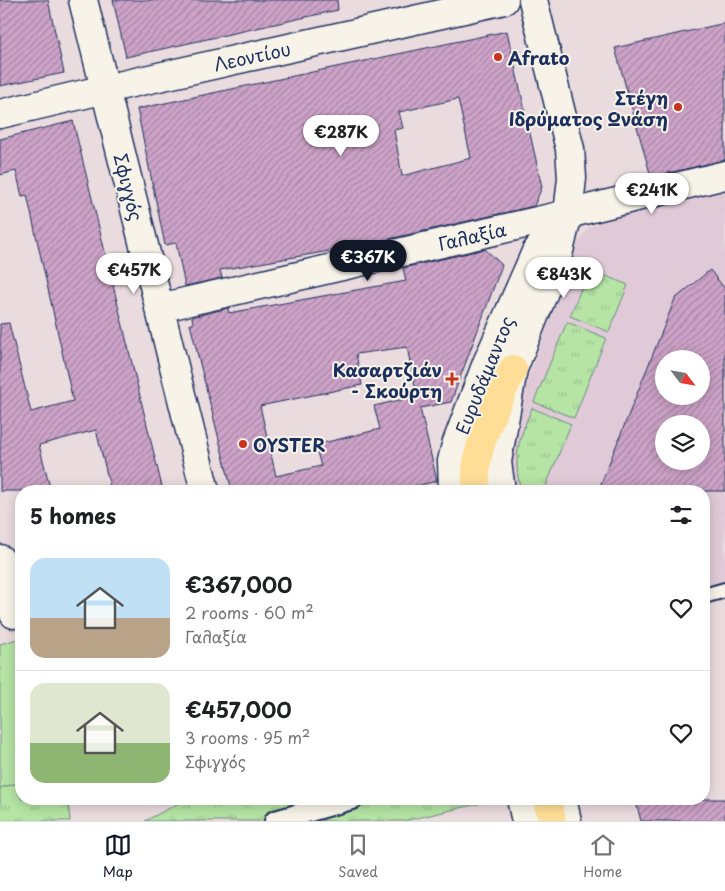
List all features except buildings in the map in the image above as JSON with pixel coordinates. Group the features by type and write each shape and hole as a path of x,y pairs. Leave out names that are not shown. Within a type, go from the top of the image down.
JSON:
{"main road":[{"path":"477,485 477,461 483,440 513,369"},
{"path":"548,805 552,821"}],"street":[{"name":"Σφιγγός","path":"83,0 203,485"},
{"name":"Λεοντίου","path":"0,114 504,0"},
{"name":"Ευρυδάμαντος","path":"500,485 497,462 513,369 558,259 568,214 572,163 533,0"},
{"name":"Γαλαξία","path":"159,308 568,214 725,175"},
{"name":"Ευρυδάμαντος","path":"453,485 452,461 456,445 487,363 536,252 568,214"},
{"path":"0,559 12,614"},
{"path":"275,821 331,805"},
{"path":"522,805 526,821"},
{"path":"563,805 567,821"}],"lane":[{"path":"710,594 725,590"}],"shaded area":[{"path":"725,191 725,586 710,590 710,485 511,485 511,426 577,244 588,228 602,221"}],"green space":[{"path":"589,269 628,285 609,332 570,316"},
{"path":"567,322 606,338 574,418 534,402"},
{"path":"532,408 571,424 546,485 520,485 517,458 520,439"},
{"path":"15,640 15,784 0,788 0,644"},
{"path":"15,784 15,805 69,805 70,821 0,821 0,788"},
{"path":"176,805 473,805 404,821 145,821"}],"place":[{"name":"Afrato","path":"498,57"},
{"name":"Στέγη Iδρύματος Ωνάση","path":"678,107"},
{"name":"Κασαρτζιάν - Σκούρτη","path":"452,379"},
{"name":"OYSTER","path":"243,444"}]}
